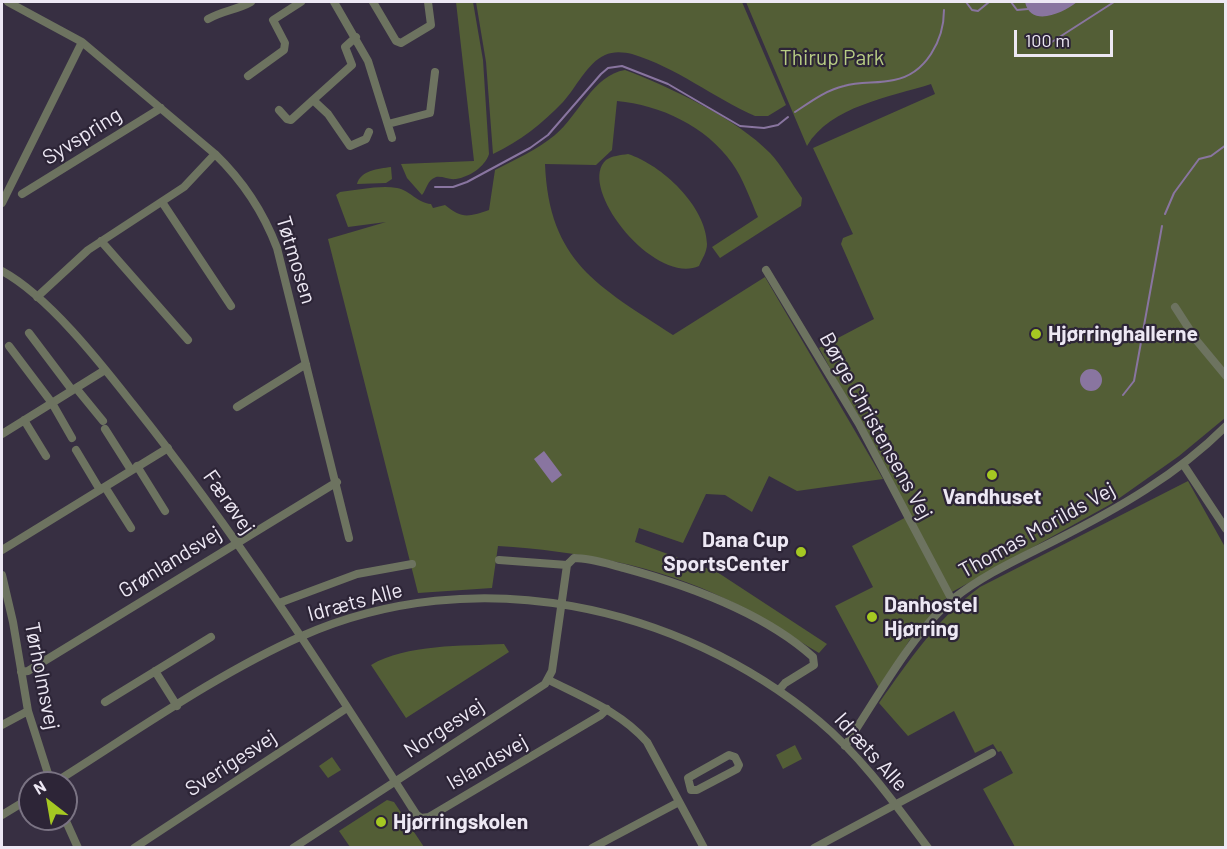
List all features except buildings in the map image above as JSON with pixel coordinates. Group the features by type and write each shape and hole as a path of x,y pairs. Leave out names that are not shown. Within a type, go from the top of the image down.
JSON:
{"street":[{"name":"Tøtmosen","path":"8,2 82,42 215,154 246,188 269,226 277,248 337,482 349,538"},
{"path":"208,19 225,10 238,9 251,2"},
{"path":"248,76 284,50 285,43 273,20 301,2"},
{"path":"334,2 356,37 376,84 392,138"},
{"path":"373,2 396,41 401,43 431,25 428,2"},
{"path":"279,110 290,121 352,65 345,46 356,37"},
{"path":"2,203 82,42"},
{"path":"388,124 430,113 435,72"},
{"path":"313,100 328,114 350,146 366,139 369,132"},
{"name":"Syvspring","path":"22,194 161,108"},
{"path":"37,297 88,250 162,202 198,175 215,154"},
{"path":"162,202 231,306"},
{"path":"101,241 188,340"},
{"name":"Børge Christensens Vej","path":"766,270 859,424 952,600"},
{"name":"Færøvej","path":"2,271 37,297 105,370 168,448 303,635 395,781"},
{"path":"1175,307 1197,342 1226,376"},
{"path":"29,333 104,425 165,511"},
{"path":"9,346 52,403 72,438"},
{"path":"237,407 306,364"},
{"path":"2,434 105,370"},
{"path":"24,420 46,456"},
{"name":"Thomas Morilds Vej","path":"845,746 922,633 952,600 999,569 1120,506 1183,464 1226,426"},
{"path":"2,550 168,448"},
{"path":"76,450 131,528"},
{"path":"1183,464 1226,529"},
{"name":"Grønlandsvej","path":"21,672 28,670 337,482"},
{"path":"704,848 647,742 636,729 607,709 549,680 567,565 571,560 579,558 676,584 771,628 809,654 815,662 811,669 785,683 779,690"},
{"path":"499,560 567,565"},
{"name":"Idræts Alle","path":"279,603 357,574 412,564"},
{"name":"Tørholmsvej","path":"2,574 28,711 48,771"},
{"name":"Idræts Alle","path":"71,771 249,663 303,635 367,615 415,604 490,599 562,604 657,627 744,667 779,690 845,746 895,804 928,848"},
{"path":"105,702 211,637"},
{"path":"155,671 177,706"},
{"name":"Norgesvej","path":"293,848 549,680"},
{"name":"Sverigesvej","path":"134,848 347,708"},
{"name":"Islandsvej","path":"395,781 416,814 421,818 429,817 601,715 607,709"},
{"path":"2,725 28,711"},
{"path":"814,848 992,753"},
{"path":"729,755 734,756 739,765 737,769 696,790 693,791 689,786 688,778 729,755"},
{"path":"592,848 677,798 689,786"},
{"path":"2,815 18,805"},
{"path":"70,831 78,848"}],"green space":[{"path":"456,2 473,2 483,60 489,154 476,171 466,176 456,179 433,178 422,195 407,178 401,164 474,161"},
{"path":"476,2 742,2 786,105 768,116 755,116 648,60 629,53 611,53 593,64 563,102 539,125 493,154 486,62"},
{"name":"Hjørringhallerne","path":"746,2 1225,2 1225,418 1179,456 1111,504 952,592 909,641 879,688 835,606 873,587 852,546 910,515 819,348 874,319 841,244 843,238 853,234 813,148 935,94 931,84 863,105 830,121 817,132 807,146"},
{"path":"625,70 702,105 756,140 783,169 802,198 801,206 720,258 712,247 758,217 736,169 721,150 696,128 649,107 617,101 612,150 596,165 545,164 549,197 556,225 567,248 582,268 601,285 673,335 765,277 883,479 797,491 769,476 752,512 725,495 706,494 683,543 639,528 635,542 717,572 827,644 819,653 752,612 701,588 645,569 587,556 498,546 492,588 418,593 328,239 386,222 348,227 336,195 340,192 390,187 406,191 431,204 433,208 445,205 461,215 489,210 495,170 555,135 595,87 614,73"},
{"path":"628,154 655,167 668,177 691,202 705,230 707,244 699,266 681,268 661,262 624,231 610,211 602,191 600,173 606,160"},
{"path":"391,167 392,179 386,183 357,184 366,173"},
{"path":"1188,481 1225,547 1225,847 1015,847 983,789 1013,773 1001,751 998,752 993,744 975,753 954,711 908,736 879,703 937,626 980,587"},
{"path":"504,644 509,652 406,718 371,665 401,653 435,647"},
{"path":"795,745 802,759 783,769 776,755"},
{"path":"332,757 341,770 328,778 319,766"},
{"name":"Hjørringskolen","path":"387,800 394,802 424,847 350,847 339,831"}],"shaded area":[{"path":"1025,2 1077,2 1056,14 1040,16 1028,10"},
{"path":"1091,369 1099,372 1102,380 1099,388 1091,391 1083,388 1080,380 1083,372"},
{"path":"544,451 562,475 552,483 534,459"}],"waterway":[{"path":"966,2 972,10 978,11 989,2"},
{"path":"1011,2 1017,10 1028,9"},
{"path":"1044,47 1114,2"},
{"path":"795,112 831,90 850,84 894,80 915,71 924,63 937,44 944,10"},
{"path":"435,187 453,187 467,182 530,148 548,135 608,68 622,66 668,84 740,126 764,128 778,125 788,117"},
{"path":"1165,214 1174,193 1199,159 1211,156 1226,145"},
{"path":"1123,395 1134,381 1162,226"}],"place":[{"name":"Hjørringhallerne","path":"1036,334"},
{"name":"Vandhuset","path":"992,475"},
{"name":"Dana Cup SportsCenter","path":"801,552"},
{"name":"Danhostel Hjørring","path":"872,617"},
{"name":"Hjørringskolen","path":"381,822"}],"park label":[{"name":"Thirup Park","path":"832,58"}]}
